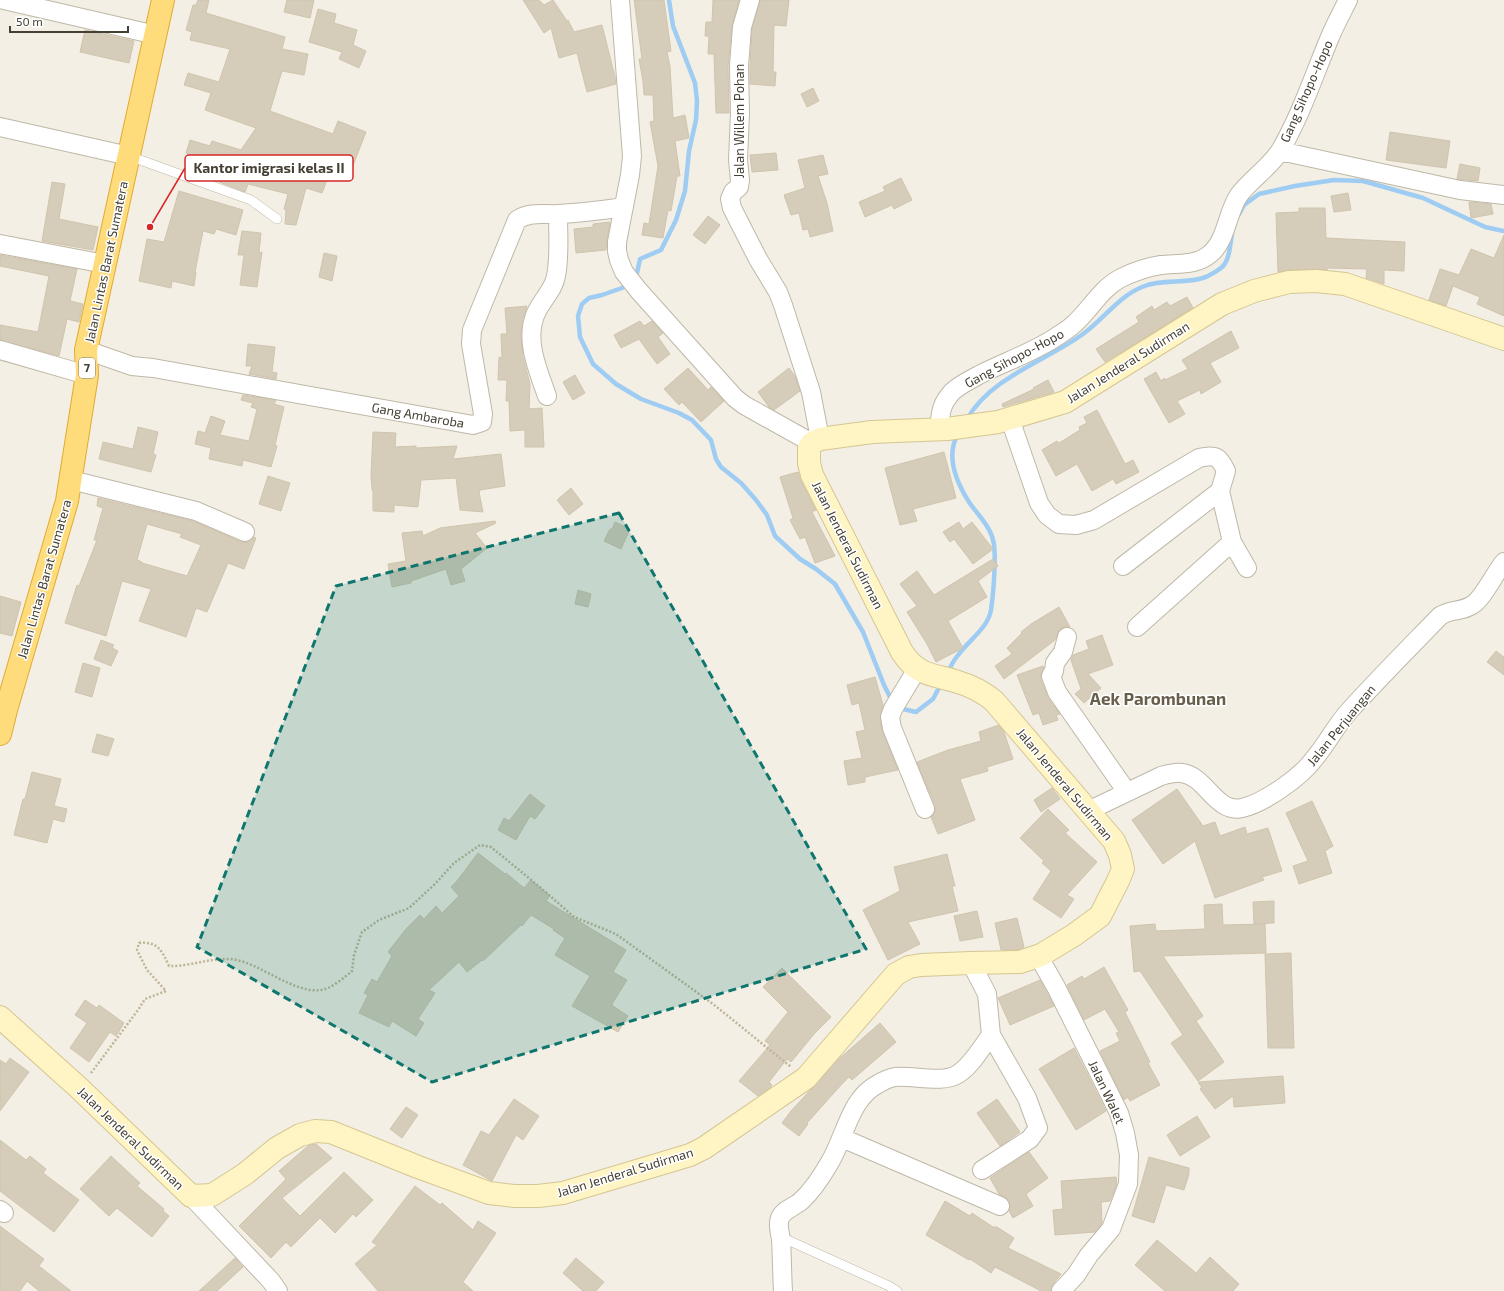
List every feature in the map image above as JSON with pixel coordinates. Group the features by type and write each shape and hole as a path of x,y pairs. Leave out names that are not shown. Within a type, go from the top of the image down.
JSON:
{"highway":[{"name":"Jalan Lintas Barat Sumatera","path":"0,734 3,709 67,501 87,376 86,350 163,0"}],"main road":[{"name":"Jalan Jenderal Sudirman","path":"0,1018 79,1088 192,1196 212,1195 245,1174 277,1148 300,1135 315,1131 331,1132 418,1167 489,1193 514,1196 538,1196 563,1193 690,1155 720,1137 806,1078 896,974 909,967 921,965 1020,962 1041,955 1074,935 1100,916 1123,869 1120,855 1114,841 994,701 982,692 958,682 922,671 908,662 812,475 808,456 809,448 816,441 872,432 943,429 1004,420 1065,402 1222,304 1254,291 1289,282 1316,281 1345,284 1504,339"}],"street":[{"path":"4,0 156,35"},
{"path":"620,0 632,156 617,246 619,260 624,272 639,291 735,398 754,411 816,441"},
{"name":"Jalan Willem Pohan","path":"750,0 742,27 739,66 740,113 738,160 740,180 739,187 733,192 730,199 732,208 758,260 778,292 783,305 811,392 816,441"},
{"name":"Gang Sihopo-Hopo","path":"943,429 942,405 954,391 995,367 1057,337 1074,324 1102,291 1121,278 1160,265 1187,264 1209,255 1215,249 1221,238 1233,205 1239,195 1254,178 1272,162 1280,151 1303,104 1331,36 1348,0"},
{"path":"0,127 129,156"},
{"path":"1280,151 1460,190 1504,195"},
{"name":"Gang Ambaroba","path":"86,350 132,366 154,368 284,390 473,425 478,424 482,422 483,414 471,344 472,330 517,220 522,216 534,214 558,215 624,208"},
{"path":"547,396 532,350 532,332 535,314 556,277 559,247 558,215"},
{"path":"0,244 105,264"},
{"path":"0,350 87,376"},
{"path":"1004,420 1039,502 1047,515 1059,524 1076,525 1094,520 1199,458 1206,456 1218,457 1226,471 1220,491 1232,542 1247,568"},
{"path":"71,480 196,511 245,532"},
{"path":"1123,566 1220,491"},
{"path":"1138,627 1232,542"},
{"name":"Jalan Perjuangan","path":"1088,811 1161,776 1172,773 1183,773 1193,778 1225,806 1233,809 1242,808 1253,804 1277,792 1313,761 1348,712 1440,616 1446,612 1468,608 1477,602 1504,562"},
{"path":"1067,638 1063,652 1055,663 1054,671 1051,676 1057,692 1127,792"},
{"path":"922,671 904,691 890,717 892,728 925,809"},
{"name":"Jalan Walet","path":"1041,955 1044,966 1119,1113 1129,1154 1128,1184 1111,1228 1088,1255 1076,1275 1061,1291"},
{"path":"971,963 987,994 991,1035 1027,1098 1038,1128 1030,1138 982,1170"},
{"path":"783,1291 781,1237 778,1224 780,1218 783,1213 801,1201 817,1182 829,1164 860,1098 876,1085 893,1077 915,1076 942,1080 957,1075 971,1062 991,1035"},
{"path":"842,1138 1000,1206"},
{"path":"192,1196 272,1281 278,1291"}],"lane":[{"path":"129,156 251,200 277,219"},
{"path":"781,1237 889,1286 896,1291"}],"path":[{"path":"79,1088 145,999 166,991 147,970 137,950 139,942 148,942 161,949 169,966 184,965 208,960 230,959 245,962 305,989 322,990 341,981 352,971 354,954 362,932 379,920 409,908 435,884 454,863 480,845 491,847 574,917 616,934 713,1004 806,1078"}],"highlighted area":[{"path":"619,513 866,949 432,1082 197,947 336,586"}],"building":[{"path":"198,0 209,0 206,13 285,37 282,49 308,54 304,75 282,71 270,111 333,134 338,121 366,132 352,168 334,161 322,193 306,188 296,225 285,224 286,210 284,209 288,194 248,184 245,192 222,183 204,175 210,161 186,153 190,140 210,146 212,141 241,150 256,128 205,110 211,93 184,85 188,73 219,82 230,49 190,40 192,32 186,30 193,5 196,5"},
{"path":"287,0 314,0 310,18 284,12"},
{"path":"523,0 539,0 544,5 553,0 567,21 568,20 574,32 602,25 616,84 587,92 577,53 559,58 551,28 544,33"},
{"path":"634,0 664,0 671,51 667,52 670,66 673,118 685,115 689,138 675,141 680,176 677,176 671,211 668,210 663,238 642,235 644,223 649,224 658,166 650,122 654,121 653,95 644,95 639,59 642,59"},
{"path":"713,0 739,0 732,26 728,66 729,113 716,113 714,54 708,54 709,36 705,36 706,22 712,22"},
{"path":"760,0 789,0 786,26 774,25 773,72 776,72 775,86 750,84 752,29"},
{"path":"318,9 336,14 334,23 357,30 353,45 366,51 359,68 339,59 342,52 309,42"},
{"path":"85,30 134,41 129,63 80,52"},
{"path":"813,88 819,101 807,107 801,94"},
{"path":"1390,132 1450,141 1446,168 1386,160"},
{"path":"776,153 778,170 752,172 750,155"},
{"path":"823,155 828,174 818,176 827,203 833,231 810,237 808,229 803,230 799,213 791,215 784,195 805,188 798,160"},
{"path":"1460,164 1480,168 1478,181 1457,179"},
{"path":"901,178 912,200 894,209 892,205 865,217 859,202 885,191 883,187"},
{"path":"52,182 65,184 59,219 98,227 93,250 42,241"},
{"path":"179,191 243,210 236,235 216,229 214,234 203,231 195,272 194,286 172,281 171,288 139,281 147,239 164,242"},
{"path":"1348,193 1351,210 1334,212 1331,196"},
{"path":"1469,202 1491,204 1493,214 1471,218"},
{"path":"1299,208 1325,208 1326,238 1405,242 1404,271 1384,270 1384,284 1366,278 1367,269 1327,268 1327,270 1289,270 1278,272 1276,213 1299,212"},
{"path":"708,216 720,225 705,244 693,235"},
{"path":"610,222 606,250 576,253 574,229 593,227 593,224"},
{"path":"242,231 261,233 259,253 262,252 257,287 240,285 244,255 238,255"},
{"path":"1504,235 1504,316 1477,304 1480,297 1453,286 1446,306 1429,300 1440,269 1459,275 1471,249 1494,258"},
{"path":"324,253 337,256 332,281 319,277"},
{"path":"0,255 77,269 70,301 83,304 79,322 67,319 59,356 0,340 0,325 38,332 49,276 0,266"},
{"path":"1187,297 1193,308 1105,362 1096,349 1139,322 1136,317 1152,306 1154,310 1167,302 1170,306"},
{"path":"527,306 522,322 521,334 523,357 530,384 529,409 542,408 544,447 525,447 525,430 510,431 509,401 506,401 507,380 498,380 499,357 502,358 501,334 507,334 505,308"},
{"path":"640,321 644,326 652,321 663,333 658,337 670,354 657,364 639,339 621,348 614,335"},
{"path":"1231,331 1239,348 1210,363 1221,382 1201,394 1200,390 1177,401 1185,414 1169,423 1144,379 1156,372 1161,381 1164,378 1165,380 1188,369 1182,360"},
{"path":"248,344 275,347 272,372 277,373 276,379 249,374 252,366 246,366"},
{"path":"688,368 708,390 711,387 724,401 701,422 682,402 679,405 664,389"},
{"path":"789,368 795,376 800,391 774,410 769,407 758,392"},
{"path":"575,375 585,393 573,400 563,382"},
{"path":"1048,380 1054,392 1003,407 1002,404 1034,389 1033,388"},
{"path":"243,395 276,400 274,404 284,407 275,445 277,446 271,467 243,460 242,466 209,459 211,448 195,444 198,431 205,433 211,416 225,421 220,435 249,441 257,409 251,407 253,403 241,400"},
{"path":"1097,410 1125,464 1133,460 1139,472 1116,484 1113,479 1092,491 1077,464 1056,476 1042,450 1057,441 1059,443 1080,430 1079,427 1087,423 1084,417"},
{"path":"138,427 158,432 153,454 156,455 151,472 99,459 103,442 133,449"},
{"path":"373,432 396,433 395,447 416,446 416,448 457,446 453,459 501,454 505,486 480,490 479,492 483,512 460,510 456,478 421,480 418,507 394,505 394,512 373,511 371,475"},
{"path":"944,452 956,498 913,509 917,521 900,525 885,468"},
{"path":"798,472 816,510 812,512 835,556 815,563 805,537 800,539 790,520 793,518 780,477"},
{"path":"268,476 290,483 281,511 259,504"},
{"path":"571,488 583,504 569,515 557,500"},
{"path":"98,498 193,521 241,542 251,541 254,537 256,538 244,569 228,563 207,612 196,608 186,637 139,621 151,589 122,581 106,636 65,623 77,585 79,586 97,540 94,540 103,508 97,506","holes":["147,524 182,534 180,537 201,545 187,576 142,563 137,560"]},
{"path":"495,521 496,523 475,533 487,548 461,569 465,581 451,585 446,569 411,581 411,583 392,587 388,564 406,561 402,533 422,531 423,536 440,528"},
{"path":"615,522 630,529 621,549 604,541"},
{"path":"959,522 963,529 972,522 993,549 973,564 954,539 950,542 943,532"},
{"path":"993,559 998,566 978,581 987,597 948,621 963,648 936,662 927,644 907,612 917,606 900,584 917,571 934,595"},
{"path":"578,590 591,594 588,607 575,604"},
{"path":"0,596 21,602 12,636 0,633"},
{"path":"1059,607 1070,627 1060,629 1055,640 1004,679 995,666 1012,654 1007,648 1022,633 1021,632 1031,624"},
{"path":"1102,635 1113,665 1088,674 1101,688 1084,703 1075,694 1081,689 1071,660 1073,655 1089,649 1086,641"},
{"path":"101,640 114,645 112,648 118,651 111,666 94,659"},
{"path":"1496,651 1504,657 1504,675 1487,662"},
{"path":"83,663 100,668 92,697 75,692"},
{"path":"1043,666 1044,668 1041,675 1041,680 1048,698 1060,714 1056,715 1058,720 1043,725 1039,713 1033,715 1017,675"},
{"path":"875,677 883,705 880,718 882,730 898,770 865,777 865,782 848,785 844,761 862,758 856,732 865,730 859,703 852,705 847,685"},
{"path":"999,725 1004,732 1013,759 987,767 988,771 960,779 975,820 938,834 931,817 935,811 935,805 917,762 948,750 981,741 979,732"},
{"path":"97,734 114,739 108,756 92,752"},
{"path":"32,772 61,779 54,806 67,809 64,822 53,819 47,843 14,835 23,799 25,799"},
{"path":"1052,788 1060,799 1041,812 1034,800"},
{"path":"1177,789 1203,826 1215,822 1220,836 1245,827 1247,834 1268,828 1282,871 1262,877 1264,880 1215,898 1195,841 1163,864 1132,820"},
{"path":"530,794 545,806 535,819 530,816 516,840 498,830 504,818 509,821"},
{"path":"1312,801 1333,846 1325,851 1332,873 1299,884 1293,866 1308,861 1286,813"},
{"path":"1048,809 1069,830 1065,833 1097,862 1067,895 1074,899 1061,918 1033,899 1051,871 1042,863 1044,861 1020,838"},
{"path":"478,853 524,888 531,880 550,896 546,901 626,950 613,972 627,980 612,1004 628,1016 618,1032 572,1006 590,976 555,955 565,938 553,930 554,929 531,915 522,926 521,925 483,961 482,960 467,972 459,962 429,990 435,993 418,1019 424,1023 416,1036 392,1021 389,1027 359,1013 368,995 364,993 372,979 377,982 392,956 388,952 406,929 420,915 424,919 436,906 442,913 459,896 451,887"},
{"path":"947,854 955,886 952,886 958,911 908,922 920,944 888,960 863,910 900,891 894,867"},
{"path":"1274,901 1274,923 1254,924 1253,902"},
{"path":"1222,904 1223,925 1265,924 1266,953 1163,956 1203,1016 1196,1021 1224,1062 1198,1081 1171,1043 1183,1035 1140,971 1134,972 1130,926 1155,924 1156,931 1205,929 1204,905"},
{"path":"977,911 983,937 960,941 954,916"},
{"path":"1017,918 1024,947 1018,950 1001,950 995,923"},
{"path":"1291,953 1294,1048 1268,1048 1265,954"},
{"path":"1104,967 1128,1010 1125,1012 1150,1062 1148,1063 1160,1085 1130,1101 1128,1097 1124,1100 1100,1051 1120,1041 1116,1033 1119,1032 1105,1009 1084,1020 1067,985 1082,976 1084,979"},
{"path":"782,968 831,1017 815,1033 791,1062 787,1059 769,1082 772,1085 770,1088 758,1096 739,1081 770,1045 765,1041 788,1012 763,987"},
{"path":"1040,980 1054,1006 1010,1025 998,998"},
{"path":"85,1000 97,1008 99,1005 124,1023 116,1036 110,1032 89,1062 70,1048 87,1023 75,1015"},
{"path":"880,1023 896,1042 852,1080 849,1077 807,1123 808,1124 799,1136 782,1123 791,1111 840,1058"},
{"path":"1074,1048 1106,1111 1076,1130 1039,1069"},
{"path":"10,1058 29,1072 0,1111 0,1060 6,1064"},
{"path":"1283,1076 1285,1103 1234,1107 1233,1096 1215,1109 1200,1089 1202,1088 1198,1082"},
{"path":"514,1099 539,1116 523,1140 516,1135 492,1181 463,1165 481,1131 489,1135"},
{"path":"997,1099 1020,1132 1000,1146 977,1113"},
{"path":"406,1107 418,1115 402,1138 390,1129"},
{"path":"1197,1116 1210,1137 1180,1156 1167,1135"},
{"path":"0,1140 26,1160 30,1156 46,1169 43,1173 79,1200 54,1232 0,1191"},
{"path":"316,1144 332,1158 282,1198 300,1216 344,1172 373,1200 356,1217 353,1214 335,1233 320,1218 291,1247 286,1242 271,1258 239,1226 286,1179 279,1171 309,1145"},
{"path":"1029,1152 1048,1178 1026,1194 1033,1206 1013,1218 1009,1211 1009,1200 999,1194 990,1178"},
{"path":"111,1156 140,1183 137,1186 164,1209 163,1211 169,1216 152,1237 117,1208 109,1216 80,1189"},
{"path":"1149,1157 1189,1168 1189,1174 1184,1190 1166,1185 1154,1223 1132,1216"},
{"path":"1116,1177 1117,1184 1110,1201 1101,1202 1102,1223 1095,1232 1055,1235 1053,1210 1063,1209 1061,1181"},
{"path":"415,1186 440,1205 442,1203 473,1230 478,1221 496,1233 463,1282 473,1291 378,1291 355,1264 377,1245 372,1242"},
{"path":"945,1201 970,1216 972,1213 993,1227 997,1227 1014,1238 1008,1248 1061,1274 1053,1284 1051,1291 1041,1291 995,1267 991,1273 970,1259 969,1260 926,1235"},
{"path":"0,1226 44,1259 39,1266 71,1291 39,1291 27,1281 20,1291 0,1291"},
{"path":"1157,1240 1196,1273 1210,1257 1239,1284 1233,1291 1165,1291 1135,1265"},
{"path":"235,1258 243,1267 217,1291 199,1291"},
{"path":"576,1258 604,1282 596,1291 583,1291 563,1273"}],"waterway":[{"path":"633,279 637,273 640,259 661,250 676,220 685,191 689,151 696,120 697,101 695,83 673,26 669,0"},
{"path":"1238,216 1244,205 1259,194 1295,186 1334,180 1363,181 1423,198 1485,227 1504,231"},
{"path":"967,419 977,404 1004,381 1083,334 1098,322 1118,302 1133,291 1150,284 1201,279 1219,269 1224,265 1228,257 1232,234"},
{"path":"628,284 622,288 589,298 582,304 578,316 580,337 593,364 616,384 641,399 679,413 692,420 711,440 716,459 721,467 741,483 756,500 767,515 775,536 800,559 835,584 863,632 884,685 890,697 894,701"},
{"path":"948,672 956,658 982,628 989,616 992,604 995,555 991,535 986,525 965,495 954,469 954,442 958,434"},
{"path":"900,706 903,709 916,712 933,699 941,684"}],"place":[{"name":"Kantor imigrasi kelas II","path":"150,227"}],"district":[{"name":"Aek Parombunan","path":"1158,699"}]}
